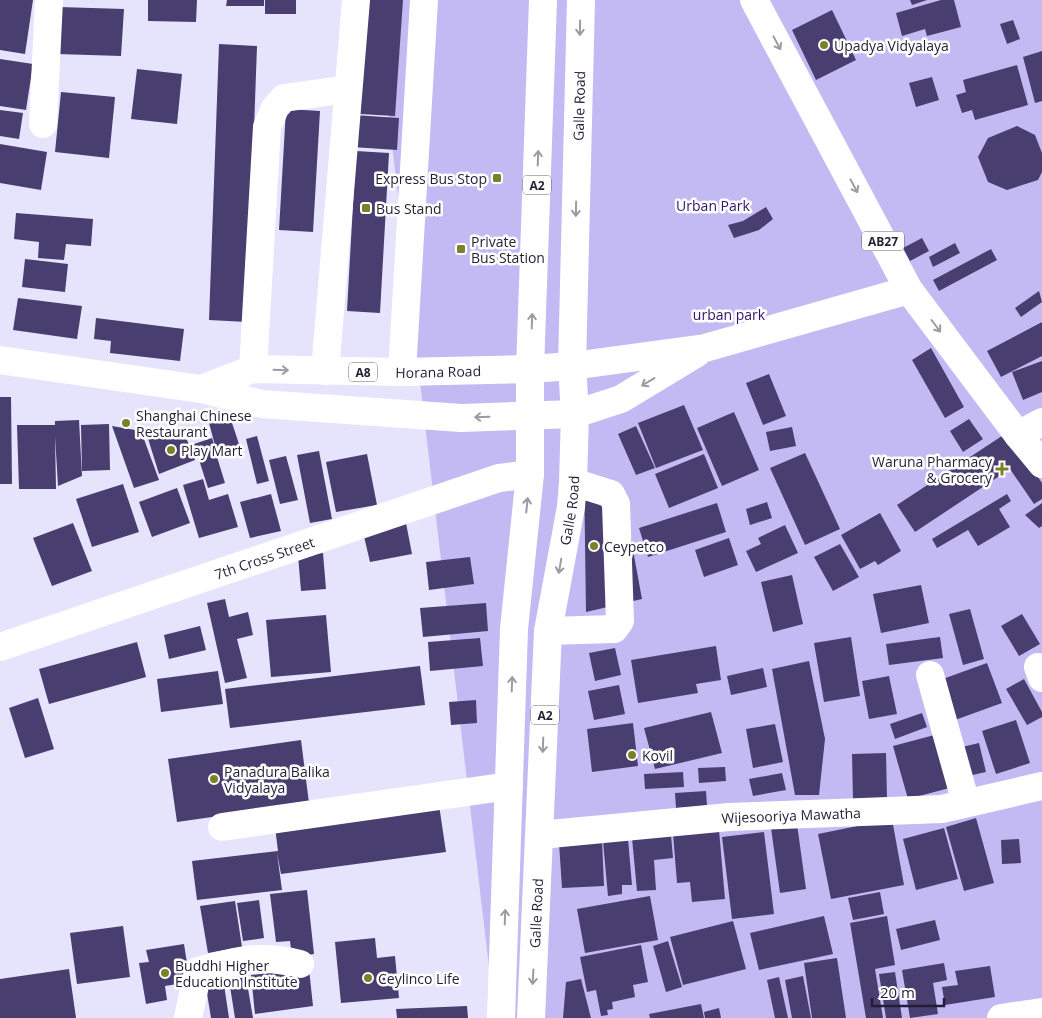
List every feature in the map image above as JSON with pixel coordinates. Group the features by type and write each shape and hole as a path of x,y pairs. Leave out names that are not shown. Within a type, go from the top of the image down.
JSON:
{"main road":[{"path":"43,124 49,0"},
{"path":"325,371 356,0"},
{"path":"402,372 424,0"},
{"name":"A2","path":"501,1018 514,629 530,474 530,370 544,0"},
{"name":"Galle Road","path":"532,1018 548,631 571,507 573,482 575,414 572,366 581,0"},
{"name":"AB27","path":"754,0 909,290 1042,464"},
{"path":"253,369 267,127 275,108 284,98 348,89"},
{"path":"705,348 909,290"},
{"name":"Horana Road","path":"201,389 253,369 402,372 530,370 705,348"},
{"name":"Horana Road","path":"0,360 201,389 262,404 461,418 575,414 620,399 705,348"},
{"path":"1018,435 1042,422"},
{"name":"7th Cross Street","path":"0,646 499,478 530,474"},
{"path":"548,631 614,629 620,621 616,504 611,494 573,482"},
{"path":"930,675 966,803"},
{"path":"222,827 509,786"},
{"name":"Wijesooriya Mawatha","path":"540,835 729,817 942,809 1042,786"},
{"path":"188,1018 198,971 233,961 266,958 300,964"},
{"path":"1001,1018 1042,1012"}],"green space":[{"name":"urban park","path":"375,0 1042,0 1042,1018 495,1018"}],"building":[{"path":"0,0 33,0 25,54 0,50"},
{"path":"148,0 197,0 196,22 148,21"},
{"path":"227,0 264,0 264,6 226,6"},
{"path":"265,0 296,0 296,14 265,14"},
{"path":"367,0 403,0 395,116 360,114"},
{"path":"910,0 927,0 912,5"},
{"path":"941,0 954,0 961,27 927,36 925,29 902,36 896,13"},
{"path":"59,7 124,9 121,56 57,54"},
{"name":"Upadya Vidyalaya","path":"832,10 856,60 816,80 792,30"},
{"path":"1013,20 1020,39 1007,44 1000,24"},
{"path":"219,44 257,46 247,322 209,320"},
{"path":"1042,51 1042,101 1035,103 1023,57"},
{"path":"0,59 33,64 26,110 0,106"},
{"path":"1017,65 1028,105 975,120 972,110 962,113 956,95 966,92 963,80"},
{"path":"137,69 182,74 177,124 131,119"},
{"path":"932,77 939,100 916,107 909,83"},
{"path":"61,92 115,97 109,158 55,152"},
{"path":"286,109 320,111 313,232 279,230"},
{"path":"0,110 23,113 19,139 0,136"},
{"path":"354,115 399,118 397,150 352,147"},
{"path":"1017,126 1035,135 1042,153 1042,172 1038,180 1007,190 988,182 978,157 988,138"},
{"path":"0,144 47,152 41,190 0,183"},
{"path":"356,151 389,153 380,313 347,311"},
{"path":"766,207 773,219 759,230 734,238 728,225 743,221"},
{"path":"16,213 93,219 91,246 66,244 64,260 38,258 39,242 14,239"},
{"path":"922,238 929,251 910,261 903,248"},
{"path":"955,243 960,253 933,267 929,257"},
{"path":"991,249 997,260 939,291 933,280"},
{"path":"25,259 68,264 65,292 22,287"},
{"path":"1039,291 1042,302 1021,317 1015,308"},
{"path":"18,298 82,306 77,339 13,330"},
{"path":"96,318 184,329 180,361 110,353 111,341 94,339"},
{"path":"1042,322 1042,356 1001,377 987,351"},
{"path":"931,348 964,407 945,418 912,360"},
{"path":"1042,361 1042,392 1023,400 1012,372"},
{"path":"769,374 786,416 763,425 746,383"},
{"path":"0,397 11,397 12,484 0,484"},
{"path":"684,405 703,450 656,468 638,423"},
{"path":"734,412 759,470 722,486 697,428"},
{"path":"208,419 232,423 241,450 217,457 225,483 208,488 194,444 212,438 217,453"},
{"path":"969,419 983,439 963,452 950,431"},
{"path":"79,420 82,476 58,486 55,436 56,489 19,489 17,425 55,425 55,421"},
{"path":"109,424 110,470 82,471 81,425"},
{"path":"112,426 141,431 159,480 134,488"},
{"path":"636,426 655,468 636,475 618,434"},
{"path":"792,427 796,446 770,451 766,432"},
{"name":"Play Mart","path":"146,432 187,440 195,460 159,474"},
{"path":"1008,432 1042,483 1042,499 1034,504 1010,469 915,532 897,505"},
{"path":"257,436 269,481 257,484 246,439"},
{"path":"319,451 332,519 310,523 297,455"},
{"path":"805,453 840,529 805,545 770,468"},
{"path":"367,454 377,505 336,512 326,462"},
{"path":"704,454 718,488 669,508 655,474"},
{"path":"286,456 298,500 280,504 269,460"},
{"path":"584,472 622,490 642,599 586,612"},
{"path":"203,479 209,500 228,494 238,527 199,538 183,485"},
{"path":"123,484 139,532 92,547 76,499"},
{"path":"177,488 190,523 152,537 139,502"},
{"path":"271,494 281,531 250,538 240,502"},
{"path":"1007,494 1011,501 999,509 1010,527 978,546 968,530 937,548 932,539"},
{"path":"767,502 772,518 750,525 746,509"},
{"path":"717,503 726,532 648,557 639,528"},
{"path":"1042,503 1042,526 1039,528 1025,515"},
{"path":"880,513 901,551 878,565 875,561 860,569 841,535"},
{"path":"73,523 92,571 52,586 33,538"},
{"path":"406,523 412,554 370,562 363,532"},
{"path":"785,525 798,553 756,572 746,551 761,544 758,538"},
{"path":"729,538 738,565 704,577 695,550"},
{"path":"840,544 859,577 833,591 814,557"},
{"path":"323,553 326,589 301,591 298,555"},
{"path":"470,557 474,584 429,590 426,562"},
{"path":"792,575 803,624 773,632 761,582"},
{"path":"921,585 929,623 881,633 873,594"},
{"path":"225,599 229,617 248,612 253,635 237,639 247,678 225,683 207,603"},
{"path":"486,603 488,631 423,637 420,608"},
{"path":"970,609 984,659 963,665 949,614"},
{"path":"1022,614 1040,644 1019,656 1001,626"},
{"path":"326,615 331,672 271,677 266,620"},
{"path":"200,626 206,650 169,659 164,635"},
{"path":"851,637 860,696 824,702 814,643"},
{"path":"940,637 943,658 889,665 886,644"},
{"path":"480,638 483,666 430,671 428,642"},
{"path":"137,642 146,677 49,704 39,669"},
{"path":"716,646 721,680 696,684 698,693 638,703 631,660"},
{"path":"615,648 621,675 595,681 589,653"},
{"path":"809,661 825,739 819,795 795,795 772,669"},
{"path":"987,663 1002,703 955,720 940,680"},
{"path":"420,666 425,705 230,728 225,689"},
{"path":"763,668 767,687 731,695 727,676"},
{"path":"218,671 223,704 161,712 157,679"},
{"path":"889,676 897,714 869,719 862,681"},
{"path":"1024,679 1042,712 1042,717 1027,725 1006,689"},
{"path":"619,685 625,714 594,720 588,691"},
{"path":"38,698 54,749 25,758 9,708"},
{"path":"476,700 477,723 451,725 449,702"},
{"path":"711,712 722,753 655,769 644,728"},
{"path":"922,713 927,727 895,739 890,724"},
{"path":"1016,720 1030,763 996,774 982,731"},
{"path":"633,723 638,766 592,772 587,729"},
{"path":"775,724 783,762 753,768 746,729"},
{"path":"942,733 957,786 908,799 893,746"},
{"path":"301,740 309,803 177,822 168,759"},
{"path":"979,743 986,772 968,776 962,747"},
{"path":"886,753 887,799 853,800 852,754"},
{"path":"725,767 726,781 699,783 698,768"},
{"path":"683,772 684,787 645,789 644,774"},
{"path":"782,773 786,790 753,796 749,779"},
{"path":"706,791 707,806 676,808 675,793"},
{"path":"439,805 446,852 281,874 277,853 282,890 197,900 192,861 278,851 275,827"},
{"path":"976,818 994,883 964,891 946,827"},
{"path":"892,819 904,885 831,899 818,834"},
{"path":"797,824 806,889 780,893 771,828"},
{"path":"944,828 958,879 916,890 903,839"},
{"path":"719,830 725,899 692,902 690,882 677,883 673,834"},
{"path":"764,832 774,914 732,919 722,837"},
{"path":"671,835 673,858 654,860 656,890 637,891 632,838"},
{"path":"628,839 632,885 622,885 622,894 608,896 603,841"},
{"path":"1019,839 1021,863 1002,864 1001,840"},
{"path":"602,840 604,886 562,888 559,843"},
{"path":"307,890 314,954 292,957 290,941 276,942 270,894"},
{"path":"880,892 884,914 853,920 848,898"},
{"path":"650,896 658,940 585,953 577,909"},
{"path":"259,900 264,938 243,941 237,903"},
{"path":"235,901 242,947 208,953 200,906"},
{"path":"824,916 833,954 759,970 750,933"},
{"path":"887,916 895,965 875,969 883,1018 866,1018 850,923"},
{"path":"935,920 940,940 901,950 896,929"},
{"path":"733,921 746,969 683,985 670,937"},
{"path":"123,926 130,977 77,984 70,933"},
{"name":"Ceylinco Life","path":"375,938 377,958 395,956 399,998 341,1003 335,942"},
{"path":"668,941 682,987 666,992 653,946"},
{"name":"Buddhi Higher Education Institute","path":"184,944 190,982 165,986 167,1000 146,1004 139,963 149,962 146,950"},
{"path":"641,945 648,982 633,985 635,997 612,1002 613,1009 607,1010 608,1015 601,1016 596,990 587,992 580,957"},
{"path":"837,958 846,1018 812,1018 804,963"},
{"path":"944,963 947,980 933,983 938,1014 910,1018 902,970"},
{"path":"990,966 995,997 945,1005 942,987 958,985 955,971"},
{"path":"69,969 76,1018 0,1018 0,979"},
{"path":"309,969 313,1006 255,1014 251,975"},
{"path":"895,972 902,1018 886,1018 879,974"},
{"path":"803,976 811,1018 792,1018 785,980"},
{"path":"246,977 253,1018 235,1018 229,980"},
{"path":"779,977 788,1018 775,1018 767,980"},
{"path":"223,978 229,1018 211,1018 205,981"},
{"path":"581,979 591,1018 563,1018 566,982"},
{"path":"701,1004 704,1018 650,1018 649,1014"},
{"path":"467,1006 468,1018 397,1018 396,1009"},
{"path":"719,1008 721,1018 705,1018 704,1012"}],"place":[{"name":"Upadya Vidyalaya","path":"824,45"},
{"name":"Express Bus Stop","path":"497,178"},
{"name":"Bus Stand","path":"366,208"},
{"name":"Private Bus Station","path":"461,249"},
{"name":"Shanghai Chinese Restaurant","path":"126,423"},
{"name":"Play Mart","path":"171,450"},
{"name":"Waruna Pharmacy & Grocery","path":"1002,469"},
{"name":"Ceypetco","path":"594,546"},
{"name":"Kovil","path":"632,755"},
{"name":"Panadura Balika Vidyalaya","path":"214,779"},
{"name":"Buddhi Higher Education Institute","path":"165,973"},
{"name":"Ceylinco Life","path":"368,978"}],"park label":[{"name":"Urban Park","path":"713,205"}]}
